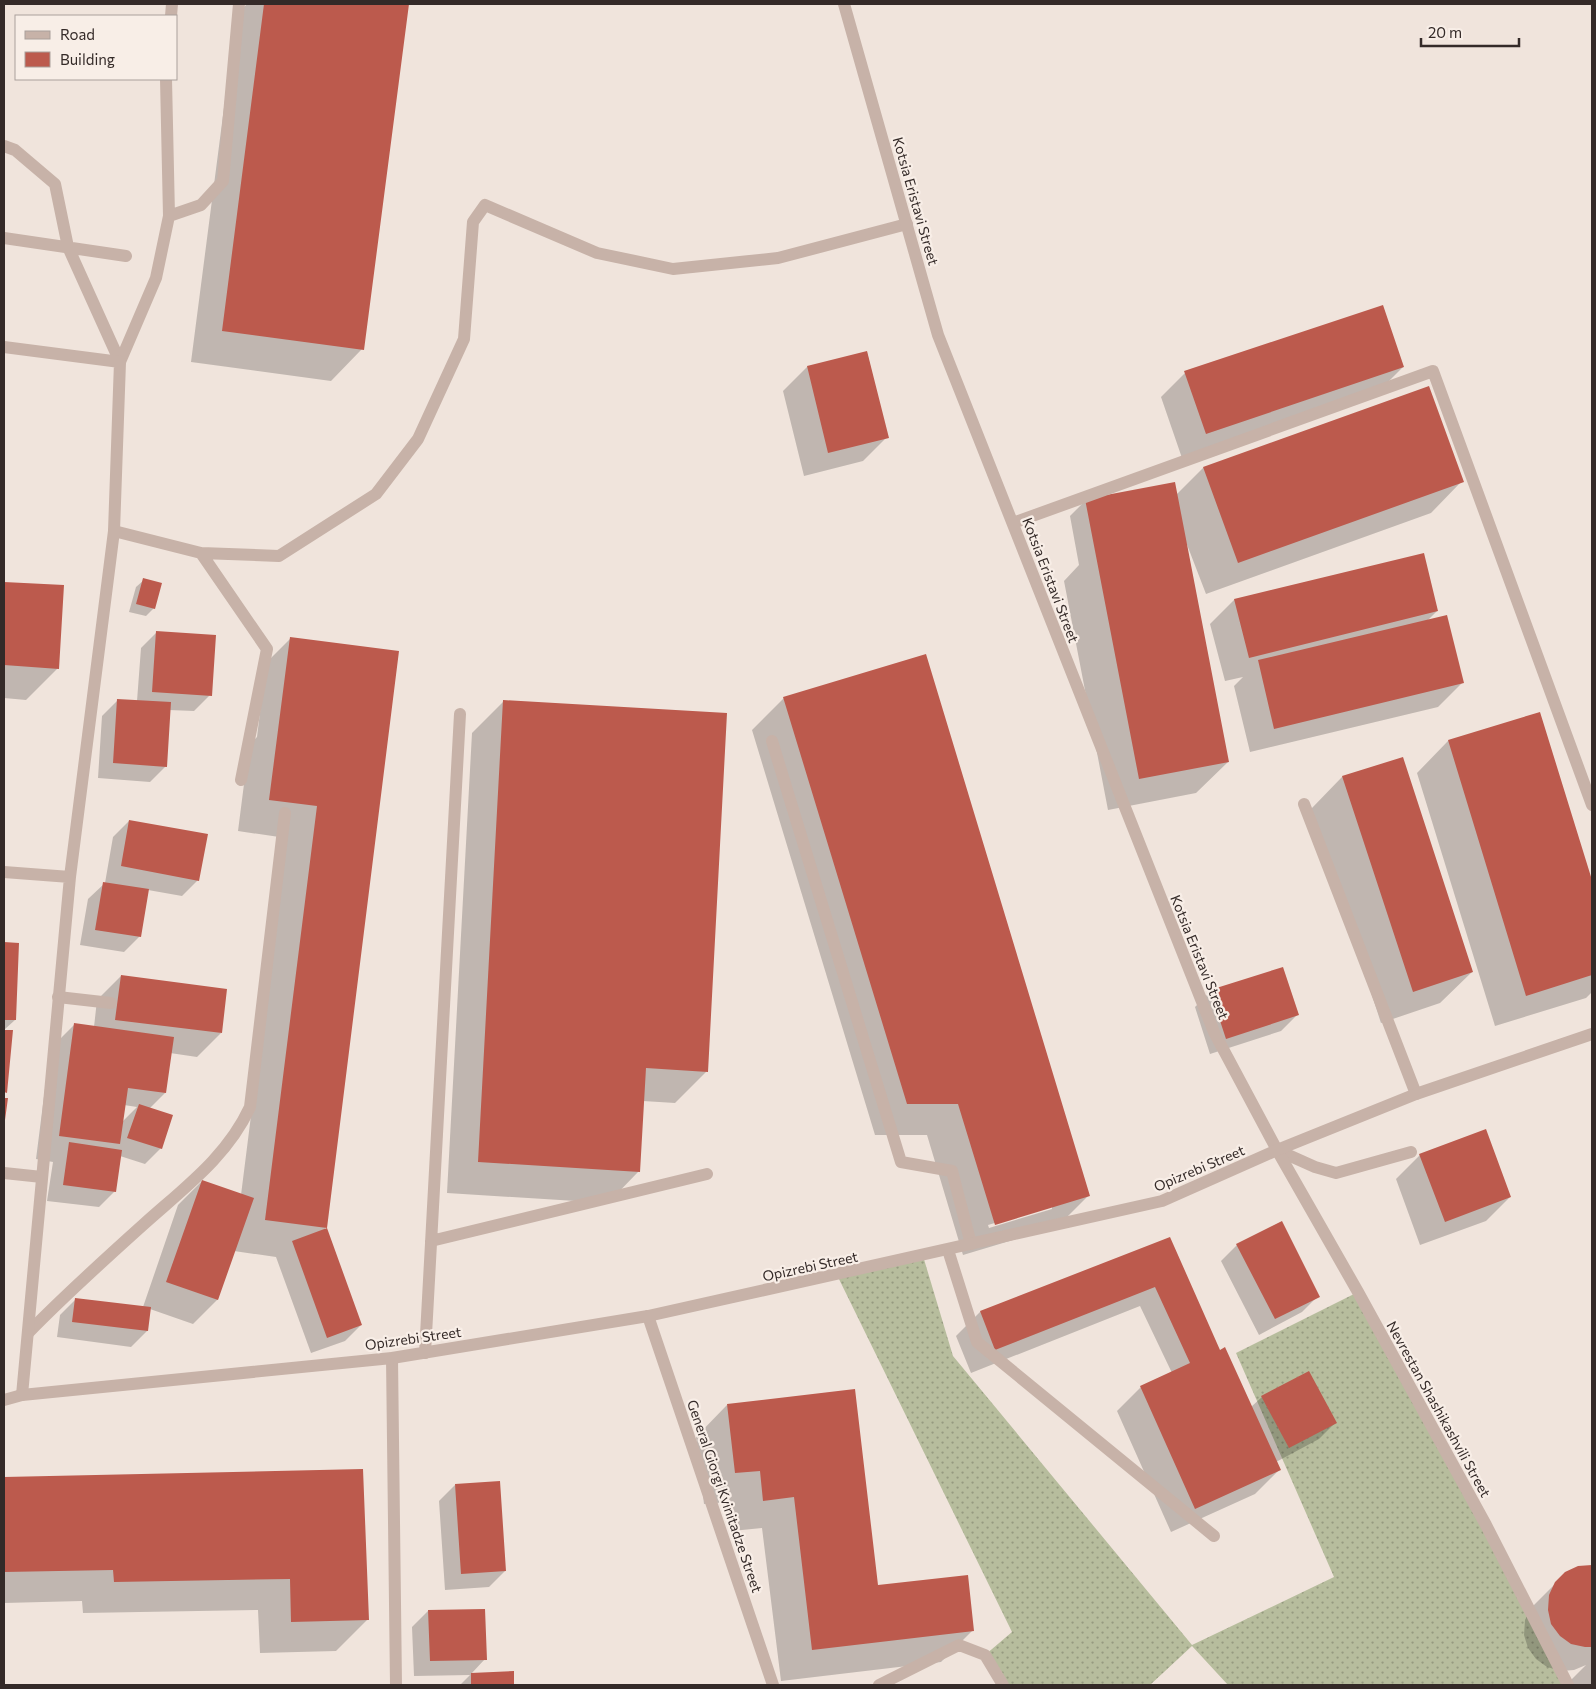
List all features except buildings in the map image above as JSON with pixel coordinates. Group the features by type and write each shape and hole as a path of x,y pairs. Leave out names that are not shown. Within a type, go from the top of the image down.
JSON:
{"street":[{"path":"169,216 201,205 223,181 239,4"},
{"name":"Kotsia Eristavi Street","path":"844,4 938,335 1214,1032 1277,1150"},
{"path":"22,1395 70,877 114,531 120,362 156,278 169,216 166,80"},
{"path":"4,146 15,150 55,184 68,248 120,362"},
{"path":"114,531 202,553 279,556 376,494 418,439 464,339 473,222 486,205 596,252 673,269 778,258 907,224"},
{"path":"4,238 126,256"},
{"path":"4,347 120,362"},
{"path":"1013,523 1433,371 1592,805"},
{"path":"202,553 267,649 241,780"},
{"path":"425,1353 460,714"},
{"path":"772,741 900,1162 952,1171 972,1244"},
{"path":"1304,804 1416,1094"},
{"path":"28,1333 68,1292 212,1164 242,1125 250,1107 285,812"},
{"path":"4,872 70,877"},
{"path":"58,997 112,1002"},
{"name":"Opizrebi Street","path":"4,1400 22,1395 392,1358 648,1316 1162,1202 1277,1150 1416,1094 1592,1034"},
{"path":"1277,1150 1315,1167 1336,1173 1411,1152"},
{"name":"Nevrestan Shashikashvili Street","path":"1277,1150 1358,1292 1481,1517 1568,1685"},
{"path":"4,1173 42,1177"},
{"path":"431,1241 707,1174"},
{"path":"948,1250 977,1342 1214,1536"},
{"name":"General Giorgi Kvinitadze Street","path":"648,1316 773,1685"},
{"path":"392,1358 396,1685"},
{"path":"879,1685 958,1645 985,1656 1003,1685"}],"green space":[{"path":"923,1256 953,1356 1192,1645 1334,1577 1236,1353 1358,1292 1568,1685 1228,1685 1192,1646 1150,1685 1003,1685 985,1655 1012,1632 837,1275"}]}
